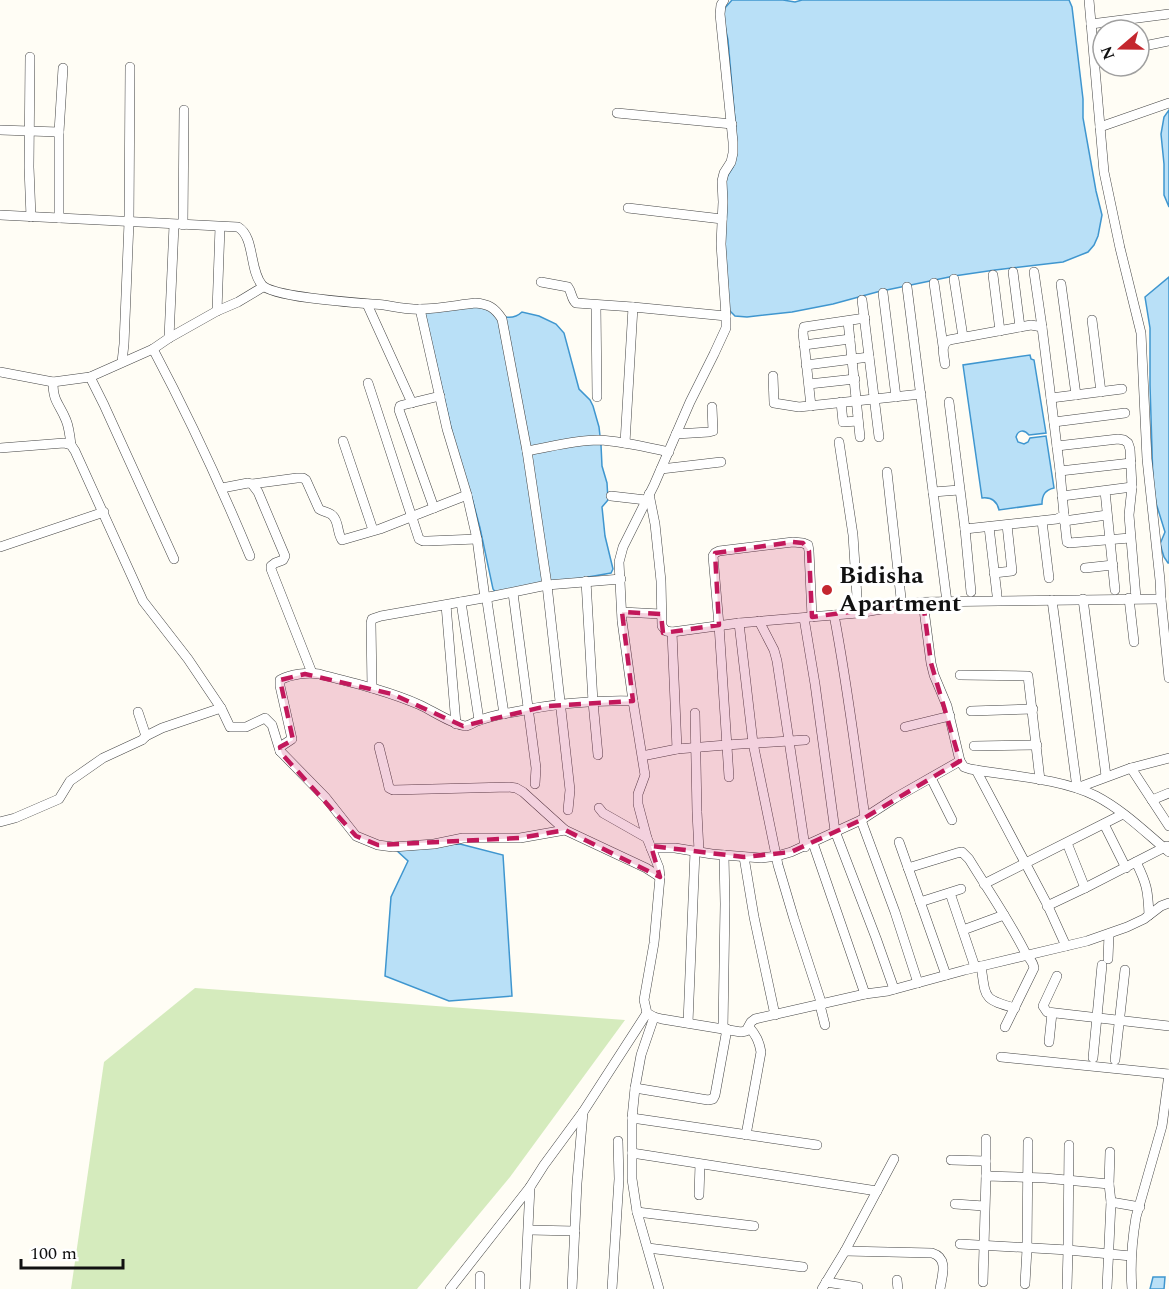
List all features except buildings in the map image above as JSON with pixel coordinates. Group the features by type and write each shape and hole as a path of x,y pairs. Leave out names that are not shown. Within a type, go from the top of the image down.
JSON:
{"street":[{"path":"659,1289 637,1212 632,1179 632,1118 635,1088 650,1015 644,1000 654,944 660,877 638,804 638,794 645,775 622,612 619,562 620,555 726,328 722,263 722,181 733,153 720,14 724,0"},
{"path":"1089,0 1091,24"},
{"path":"1138,18 1169,14"},
{"path":"1151,45 1169,41"},
{"path":"30,57 31,217"},
{"path":"122,362 129,222 130,67"},
{"path":"59,218 59,132 63,68"},
{"path":"1099,78 1104,172 1141,333 1147,459 1164,578 1161,598 1169,678"},
{"path":"1100,127 1169,103"},
{"path":"169,338 171,267 178,225 184,110"},
{"path":"617,113 732,124"},
{"path":"0,130 59,132"},
{"path":"628,208 722,219"},
{"path":"0,215 238,227 244,231 248,239 254,267 263,287 274,291 420,309 475,303 484,304 497,311 502,320 527,451 547,585 570,790 568,810"},
{"path":"217,311 220,227"},
{"path":"1034,272 1067,542 1130,538"},
{"path":"1013,273 1020,327"},
{"path":"993,275 1000,331"},
{"path":"954,279 963,337"},
{"path":"540,282 568,286 573,301 576,303 726,316"},
{"path":"934,283 945,364"},
{"path":"1061,284 1076,395"},
{"path":"0,372 53,382 90,377 153,349 263,287"},
{"path":"907,287 947,602"},
{"path":"883,293 896,397"},
{"path":"862,300 879,437"},
{"path":"368,304 412,403"},
{"path":"596,305 597,396"},
{"path":"626,443 633,307"},
{"path":"420,309 447,429 477,539 504,714"},
{"path":"811,406 804,327 865,318"},
{"path":"1092,320 1101,392"},
{"path":"848,321 860,437"},
{"path":"943,346 949,340 963,337 1031,325 1042,327"},
{"path":"804,345 850,339"},
{"path":"153,349 222,488 250,556"},
{"path":"806,365 870,357"},
{"path":"773,376 774,403 798,407 921,394"},
{"path":"90,377 174,559"},
{"path":"809,384 855,379"},
{"path":"53,382 53,393 67,422 71,445 104,512 143,601 188,660 230,727 246,728 265,718 272,725 280,751 326,798 356,836 378,845 393,847 471,838 520,838 565,830"},
{"path":"368,382 419,539 423,541 477,539"},
{"path":"1051,398 1122,389"},
{"path":"434,508 399,410 400,406 440,396"},
{"path":"841,402 843,422 858,421"},
{"path":"949,402 971,592"},
{"path":"676,434 713,430 712,407"},
{"path":"1054,422 1125,413"},
{"path":"1057,446 1118,439 1128,443 1132,487 1129,515 1134,642"},
{"path":"527,451 598,440 669,452"},
{"path":"344,441 374,530"},
{"path":"839,442 853,535 858,613"},
{"path":"0,448 64,443 71,445"},
{"path":"661,469 721,462"},
{"path":"1060,471 1131,463"},
{"path":"887,472 902,607"},
{"path":"222,488 303,478 308,482 319,509 335,518 340,539 345,540 466,495"},
{"path":"252,484 258,492 285,556 283,560 271,566 271,569 312,673"},
{"path":"1062,496 1132,487"},
{"path":"933,492 959,490"},
{"path":"1105,491 1115,590"},
{"path":"611,496 648,497"},
{"path":"648,497 655,524 661,581 662,626 666,631 858,613 923,603 1161,598"},
{"path":"0,547 104,512"},
{"path":"965,529 1107,515"},
{"path":"1042,520 1049,578"},
{"path":"994,573 1012,572 1007,525"},
{"path":"989,527 997,595"},
{"path":"729,777 713,556 719,551 793,542 803,543 807,545 809,551 808,617 835,831 894,989"},
{"path":"1085,568 1113,565"},
{"path":"372,688 370,623 372,619 547,585 621,579"},
{"path":"586,581 598,755"},
{"path":"513,593 536,768 535,784"},
{"path":"1083,599 1106,776"},
{"path":"1052,600 1077,789"},
{"path":"461,602 479,720"},
{"path":"923,603 931,663 950,716 956,749 964,767 1040,780 1094,795 1167,848 1047,906"},
{"path":"446,605 456,724"},
{"path":"622,612 661,614"},
{"path":"834,615 853,729 863,819 918,983"},
{"path":"759,621 777,661 789,742 809,845 865,994"},
{"path":"739,623 753,743 777,856 786,896 821,1005 825,1025"},
{"path":"672,632 677,749"},
{"path":"280,751 280,747 292,739 280,680 312,673 406,699 463,726 479,720 529,709 593,702 633,701"},
{"path":"960,675 1028,676 1040,780"},
{"path":"0,822 59,799 70,782 103,758 162,728 220,708"},
{"path":"971,711 1033,709"},
{"path":"138,712 146,736"},
{"path":"688,1023 697,851 695,713"},
{"path":"905,727 950,716"},
{"path":"647,754 696,747 805,740"},
{"path":"974,746 1036,746"},
{"path":"379,747 389,788 393,790 516,788 565,830 646,868 660,877"},
{"path":"1077,789 1106,776 1166,759 1169,771"},
{"path":"651,848 665,847 744,857 777,856 809,845 863,819 960,761"},
{"path":"1131,768 1169,826"},
{"path":"976,770 1066,946"},
{"path":"931,778 952,820"},
{"path":"1152,800 1169,793"},
{"path":"599,808 603,813 647,838"},
{"path":"984,884 1123,814"},
{"path":"1104,824 1126,868"},
{"path":"899,842 946,975"},
{"path":"1067,843 1085,888"},
{"path":"908,868 962,852 969,859 1033,962 1034,968 1005,1027"},
{"path":"635,1088 708,1100 715,1095 725,1029 724,855"},
{"path":"744,857 775,1015"},
{"path":"1136,862 1146,881 1149,915"},
{"path":"920,902 961,889"},
{"path":"950,892 985,991 990,999 998,1004 1015,1008"},
{"path":"650,1015 741,1032 746,1031 755,1019 894,989 1109,934 1127,927 1169,903"},
{"path":"963,930 1004,915"},
{"path":"1093,1058 1109,934"},
{"path":"1115,1060 1125,970"},
{"path":"1057,976 1043,1006 1047,1012 1169,1026"},
{"path":"1049,1042 1052,1013"},
{"path":"450,1289 530,1187 650,1015"},
{"path":"746,1135 760,1052 756,1035 749,1027"},
{"path":"1001,1057 1169,1074 1162,1126 1133,1231 1132,1289"},
{"path":"572,1289 577,1182 584,1112"},
{"path":"632,1118 817,1145"},
{"path":"983,1282 986,1139"},
{"path":"612,1289 619,1179 618,1141"},
{"path":"1024,1284 1027,1249 1028,1142"},
{"path":"1066,1287 1069,1145"},
{"path":"1107,1288 1111,1202 1110,1152"},
{"path":"632,1154 877,1191"},
{"path":"858,1287 824,1285 845,1251 894,1159"},
{"path":"951,1160 986,1161"},
{"path":"699,1196 700,1164"},
{"path":"986,1176 1109,1184"},
{"path":"619,1179 632,1179"},
{"path":"525,1289 530,1187"},
{"path":"1111,1202 1140,1207"},
{"path":"955,1204 984,1206"},
{"path":"637,1212 754,1226"},
{"path":"529,1230 575,1232"},
{"path":"960,1244 1131,1256"},
{"path":"648,1248 803,1267"},
{"path":"845,1251 938,1255 943,1265 940,1289"},
{"path":"480,1276 480,1289"}],"highlighted area":[{"path":"793,542 803,543 809,551 812,617 923,602 931,663 960,761 861,820 791,852 744,857 651,846 660,877 565,830 520,838 378,845 356,836 282,754 280,747 293,740 280,680 305,674 392,694 463,726 547,706 633,701 622,612 661,614 663,633 719,625 715,553"}],"green space":[{"path":"195,988 625,1020 510,1177 417,1289 71,1289 104,1062"}],"water":[{"path":"732,0 795,2 802,0 1069,0 1072,7 1083,99 1083,118 1102,215 1094,245 1088,252 1063,262 954,276 792,312 747,317 735,316 729,310 724,251 726,178 733,167 735,121 728,40 723,17 724,9"},
{"path":"1169,110 1169,207 1164,195 1161,134 1164,117"},
{"path":"1169,277 1168,563 1160,544 1165,532 1156,503 1153,482 1150,328 1145,297"},
{"path":"481,306 507,317 522,312 539,316 556,324 564,333 579,389 590,400 599,427 608,500 602,507 605,536 613,569 611,573 496,593 493,589 472,498 460,467 424,311"},
{"path":"1030,355 1034,360 1046,433 1029,435 1021,431 1016,437 1018,442 1024,444 1030,438 1046,436 1054,488 1045,493 1042,504 999,510 993,500 982,498 963,365"},
{"path":"460,844 503,855 512,996 449,1001 385,976 391,897 408,861 395,849 398,846"},
{"path":"1153,1277 1165,1277 1164,1289 1150,1289"}],"place":[{"name":"Bidisha Apartment","path":"827,590"}]}
